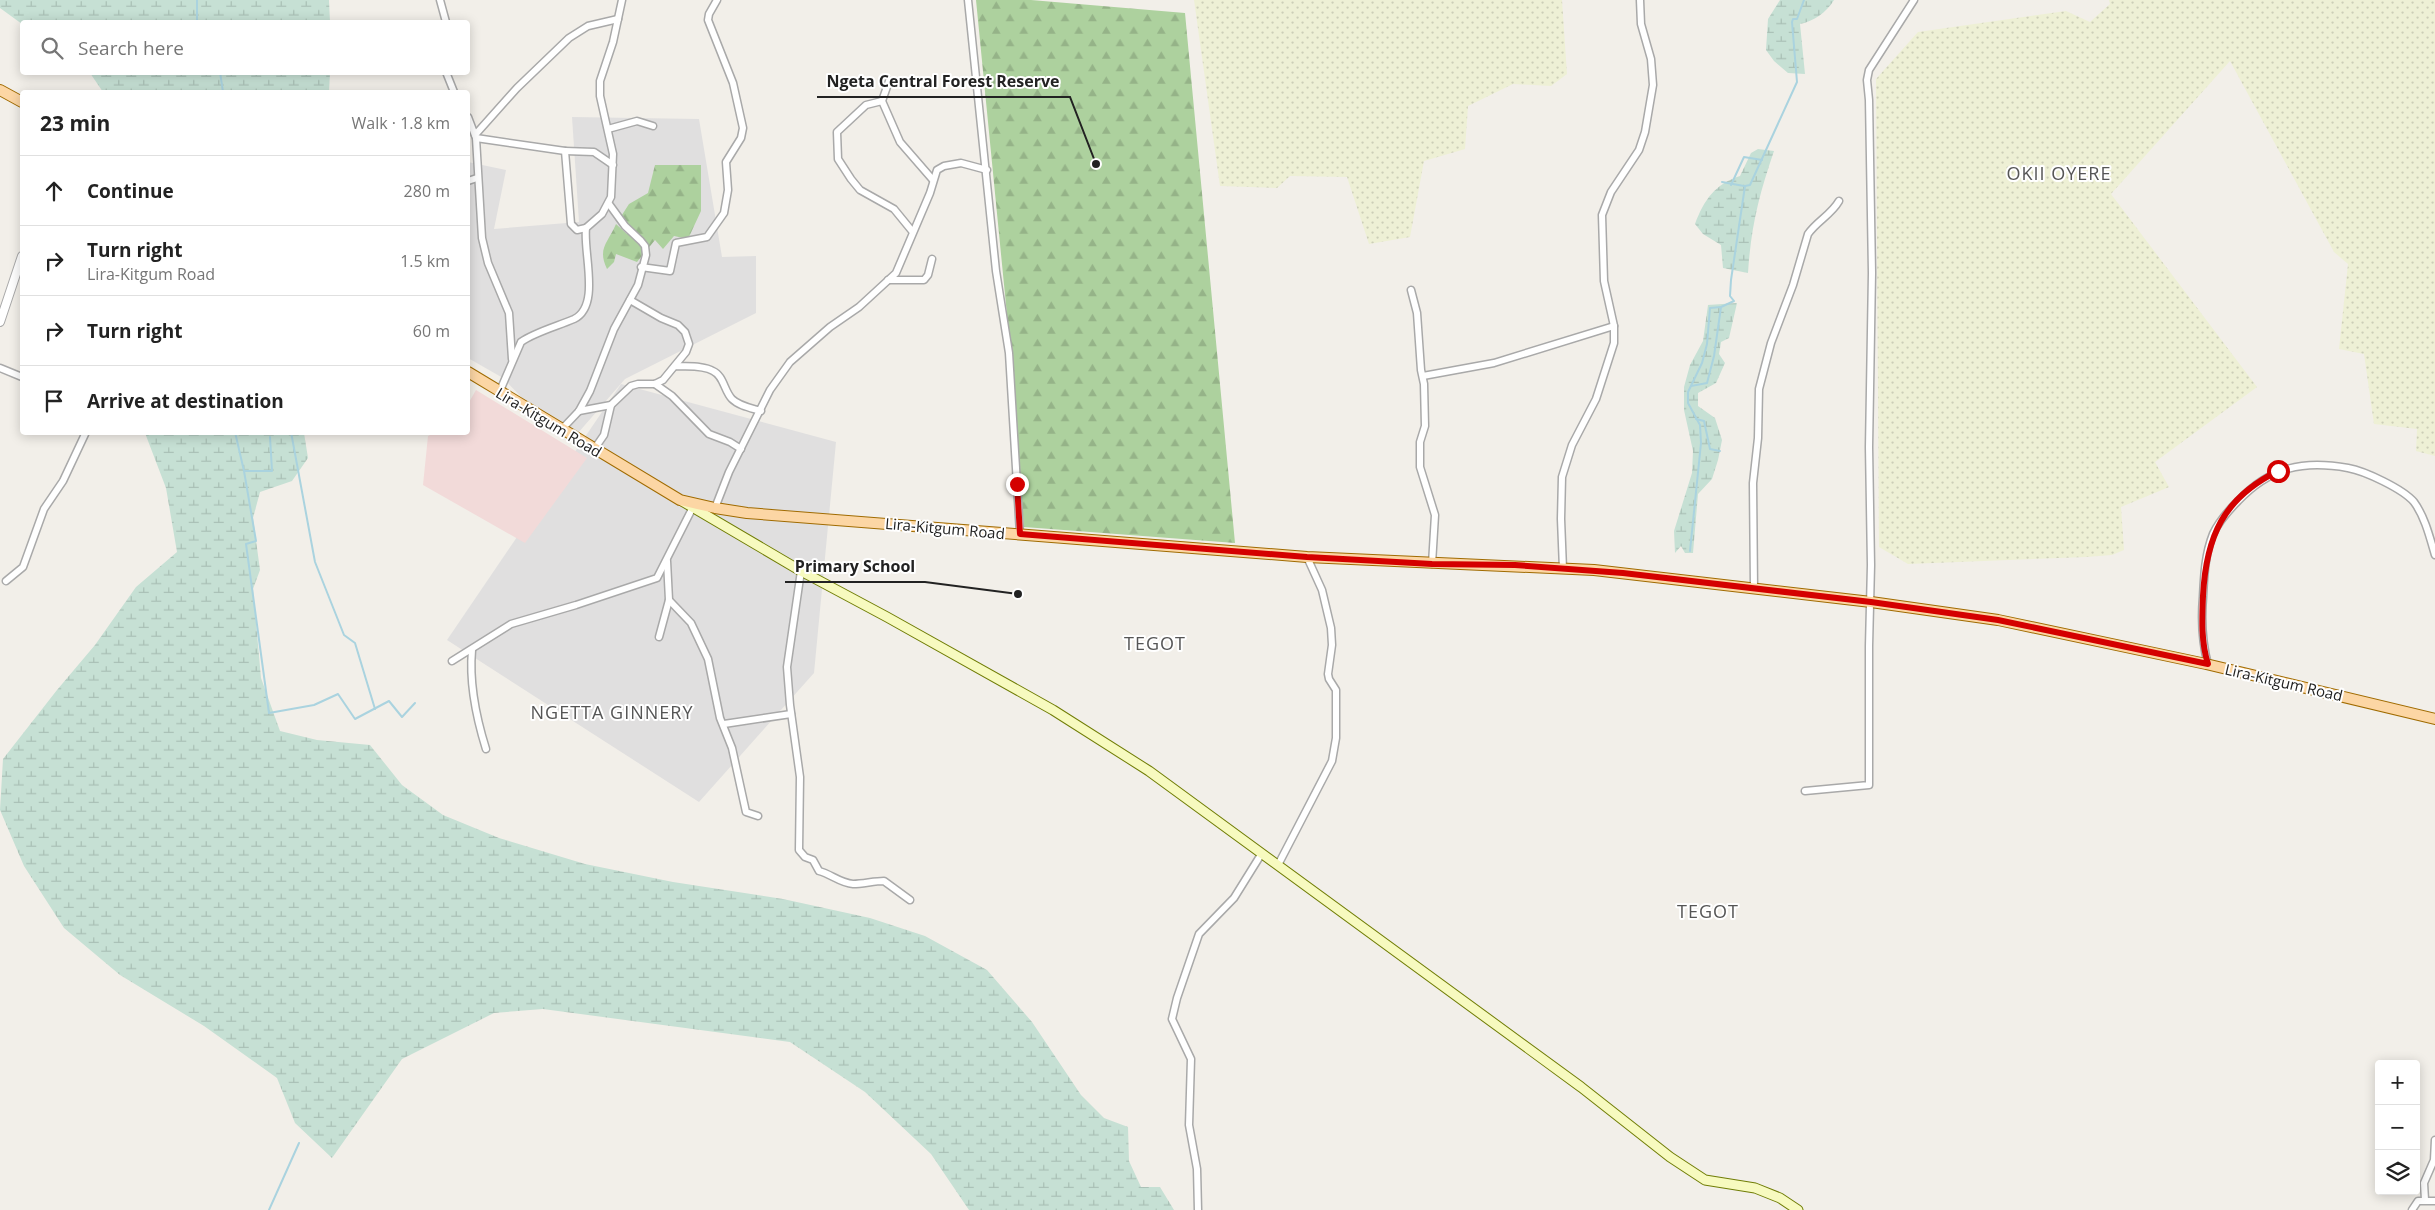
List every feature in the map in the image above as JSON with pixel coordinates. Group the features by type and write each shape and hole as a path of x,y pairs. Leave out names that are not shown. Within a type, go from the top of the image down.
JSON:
{"main road":[{"path":"0,90 20,101"},
{"name":"Lira-Kitgum Road","path":"470,373 499,393 595,448 680,500 715,508 1307,557 1432,564 1515,565 1623,573 1871,602 1998,620 2208,664 2435,719"},
{"path":"680,500 800,571 879,612 1053,710 1163,781 1581,1087 1686,1168 1712,1182 1761,1190 1780,1198 1798,1210"}],"street":[{"path":"440,0 445,20"},
{"path":"565,151 571,224 577,230 586,228 609,204 611,198 613,166 608,130 600,96 600,81 613,42 622,0"},
{"path":"641,267 670,270 676,243 707,237 724,213 728,190 726,162 741,138 743,128 733,83 708,20 709,14 717,0"},
{"path":"968,0 996,271 1008,353 1020,534"},
{"path":"1563,569 1560,513 1562,477 1572,445 1596,399 1613,350 1614,326 1604,280 1601,220 1611,192 1638,150 1645,132 1654,85 1651,59 1641,24 1640,0"},
{"path":"1804,791 1869,785 1869,646 1871,602 1869,446 1872,273 1867,80 1869,70 1914,0"},
{"path":"475,137 524,81 569,38 588,26 618,19"},
{"path":"447,75 453,90"},
{"path":"889,80 882,101 900,142 933,180"},
{"path":"882,101 866,105 852,120 839,128 837,132 838,158 860,190 894,209 912,231"},
{"path":"608,130 637,121 653,126"},
{"path":"470,123 475,137 482,238 488,263 509,313 512,360"},
{"path":"475,137 565,151 594,152 613,166"},
{"path":"715,508 770,390 790,362 830,327 859,307 896,273 912,231 930,193 937,170 950,164 970,165 987,170"},
{"path":"470,180 477,178"},
{"path":"1754,589 1753,483 1758,438 1761,379 1770,343 1793,285 1808,234 1813,227 1832,212 1839,201"},
{"path":"561,430 579,411 590,390 614,329 638,285 641,267 646,256 645,246 625,226 609,204"},
{"path":"499,393 512,360 523,341 561,326 584,311 588,300 584,241 586,228"},
{"path":"888,280 924,280 928,275 932,260"},
{"path":"0,322 20,262"},
{"path":"1411,290 1417,313 1423,376 1425,426 1420,442 1419,458 1421,475 1428,489 1435,515 1432,564"},
{"path":"579,411 611,405 631,386 655,384 663,380 686,352 689,344 685,332 678,325 661,318 630,300"},
{"path":"1423,376 1494,363 1614,326"},
{"path":"675,366 712,370 719,374 726,392 732,400 738,404 761,410"},
{"path":"0,368 20,377"},
{"path":"655,384 672,396 708,434 730,442 741,449"},
{"path":"595,448 604,435 611,405"},
{"path":"6,581 23,567 44,509 63,481 85,435"},
{"path":"2208,664 2201,620 2204,570 2213,535 2226,514 2249,489 2278,471 2296,466 2328,464 2358,470 2376,477 2414,502 2428,530 2435,555"},
{"path":"452,661 511,624 652,580 660,574 692,508"},
{"path":"659,637 669,600 667,557"},
{"path":"1278,865 1332,761 1336,738 1336,690 1328,674 1331,628 1322,590 1307,557"},
{"path":"800,571 787,667 791,714 800,777 799,850 813,860 819,871 827,873 834,878 852,884 884,881 910,900"},
{"path":"669,600 691,623 708,660 720,718 732,748 746,812 758,816"},
{"path":"472,650 471,688 486,749"},
{"path":"724,724 791,714"},
{"path":"1198,1210 1197,1169 1189,1125 1191,1059 1186,1044 1172,1019 1177,998 1199,934 1234,898 1262,853"},
{"path":"2425,1200 2424,1183 2434,1160 2435,1140"},
{"path":"2412,1210 2418,1201 2435,1201"}],"shaded area":[{"path":"572,117 699,119 722,257 756,256 756,313 625,379 578,433 526,402 503,378 470,359 470,162 506,170 494,229 579,222"},
{"path":"621,384 836,442 814,673 699,802 447,640"},
{"path":"476,390 587,458 525,543 423,485 428,436 470,435 470,400"}],"green space":[{"path":"0,0 329,0 330,20 20,20 20,23 0,8"},
{"path":"976,0 1031,0 1185,13 1235,543 1024,527 1007,315"},
{"path":"1194,0 1562,0 1567,74 1551,86 1513,84 1468,106 1465,149 1424,161 1410,237 1369,244 1347,177 1290,176 1277,188 1220,186"},
{"path":"1780,0 1834,0 1819,16 1800,24 1805,74 1788,73 1774,61 1766,50 1768,19"},
{"path":"2109,0 2435,0 2435,456 2416,451 2417,429 2374,424 2364,354 2339,349 2348,264 2334,252 2230,61 2111,194 2257,387 2155,462 2169,487 2121,507 2124,550 2112,555 2086,557 1908,564 1879,547 1876,79 1918,32 2066,11 2090,22 2110,4"},
{"path":"91,75 330,75 329,90 102,90"},
{"path":"1758,149 1774,151 1756,211 1748,273 1723,268 1721,245 1703,234 1695,224 1702,207 1717,188 1731,179 1740,176 1751,153"},
{"path":"655,165 701,165 701,211 688,239 674,236 663,249 655,240 637,262 616,254 614,262 607,269 603,256 605,246 616,224 627,234 630,229 620,218 629,204 648,193"},
{"path":"1737,303 1729,338 1721,342 1719,354 1725,363 1716,383 1698,393 1698,406 1715,418 1722,440 1718,460 1712,479 1698,494 1693,553 1685,553 1681,546 1675,553 1674,531 1692,473 1693,451 1684,410 1684,387 1690,365 1703,341 1708,305"},
{"path":"146,435 304,435 308,458 292,481 260,492 253,518 260,570 253,589 261,678 280,731 317,740 370,745 402,785 443,815 499,838 585,864 673,882 783,899 870,918 925,936 987,970 1032,1022 1081,1095 1104,1118 1128,1127 1129,1161 1141,1187 1160,1187 1174,1210 969,1210 931,1154 865,1092 790,1042 543,1009 494,1013 402,1059 332,1158 295,1123 277,1078 204,1026 120,975 64,928 24,866 0,810 3,759 95,645 136,587 177,552 166,488"}],"waterway":[{"path":"197,0 197,20"},
{"path":"1691,386 1707,383 1714,356 1721,307 1734,301 1730,296 1731,280 1745,186 1750,185 1797,82 1792,22 1793,19 1797,19 1804,0"},
{"path":"220,75 223,90"},
{"path":"1731,185 1744,157 1762,160"},
{"path":"1722,182 1744,186"},
{"path":"1690,551 1701,443 1700,425 1688,403 1688,392 1702,363 1707,344 1710,308 1721,307"},
{"path":"1696,419 1704,421 1710,449 1720,451"},
{"path":"236,435 244,471"},
{"path":"292,435 315,562 344,635 355,643 375,709"},
{"path":"270,437 272,471 244,471 256,541 246,544 269,713 314,705 338,694 355,719 389,701 402,717 415,703"},
{"path":"269,1210 299,1143"}],"place":[{"name":"Ngeta Central Forest Reserve","path":"1096,164"},
{"name":"Primary School","path":"1018,594"}],"district":[{"name":"OKII OYERE","path":"2059,173"},
{"name":"TEGOT","path":"1155,643"},
{"name":"NGETTA GINNERY","path":"612,712"},
{"name":"TEGOT","path":"1708,911"}],"route":[{"path":"1017,484 1020,534 1307,557 1432,564 1515,565 1623,573 1871,602 1998,620 2208,664 2203,643 2201,620 2204,570 2213,535 2226,514 2249,489 2259,481 2278,471"}]}
